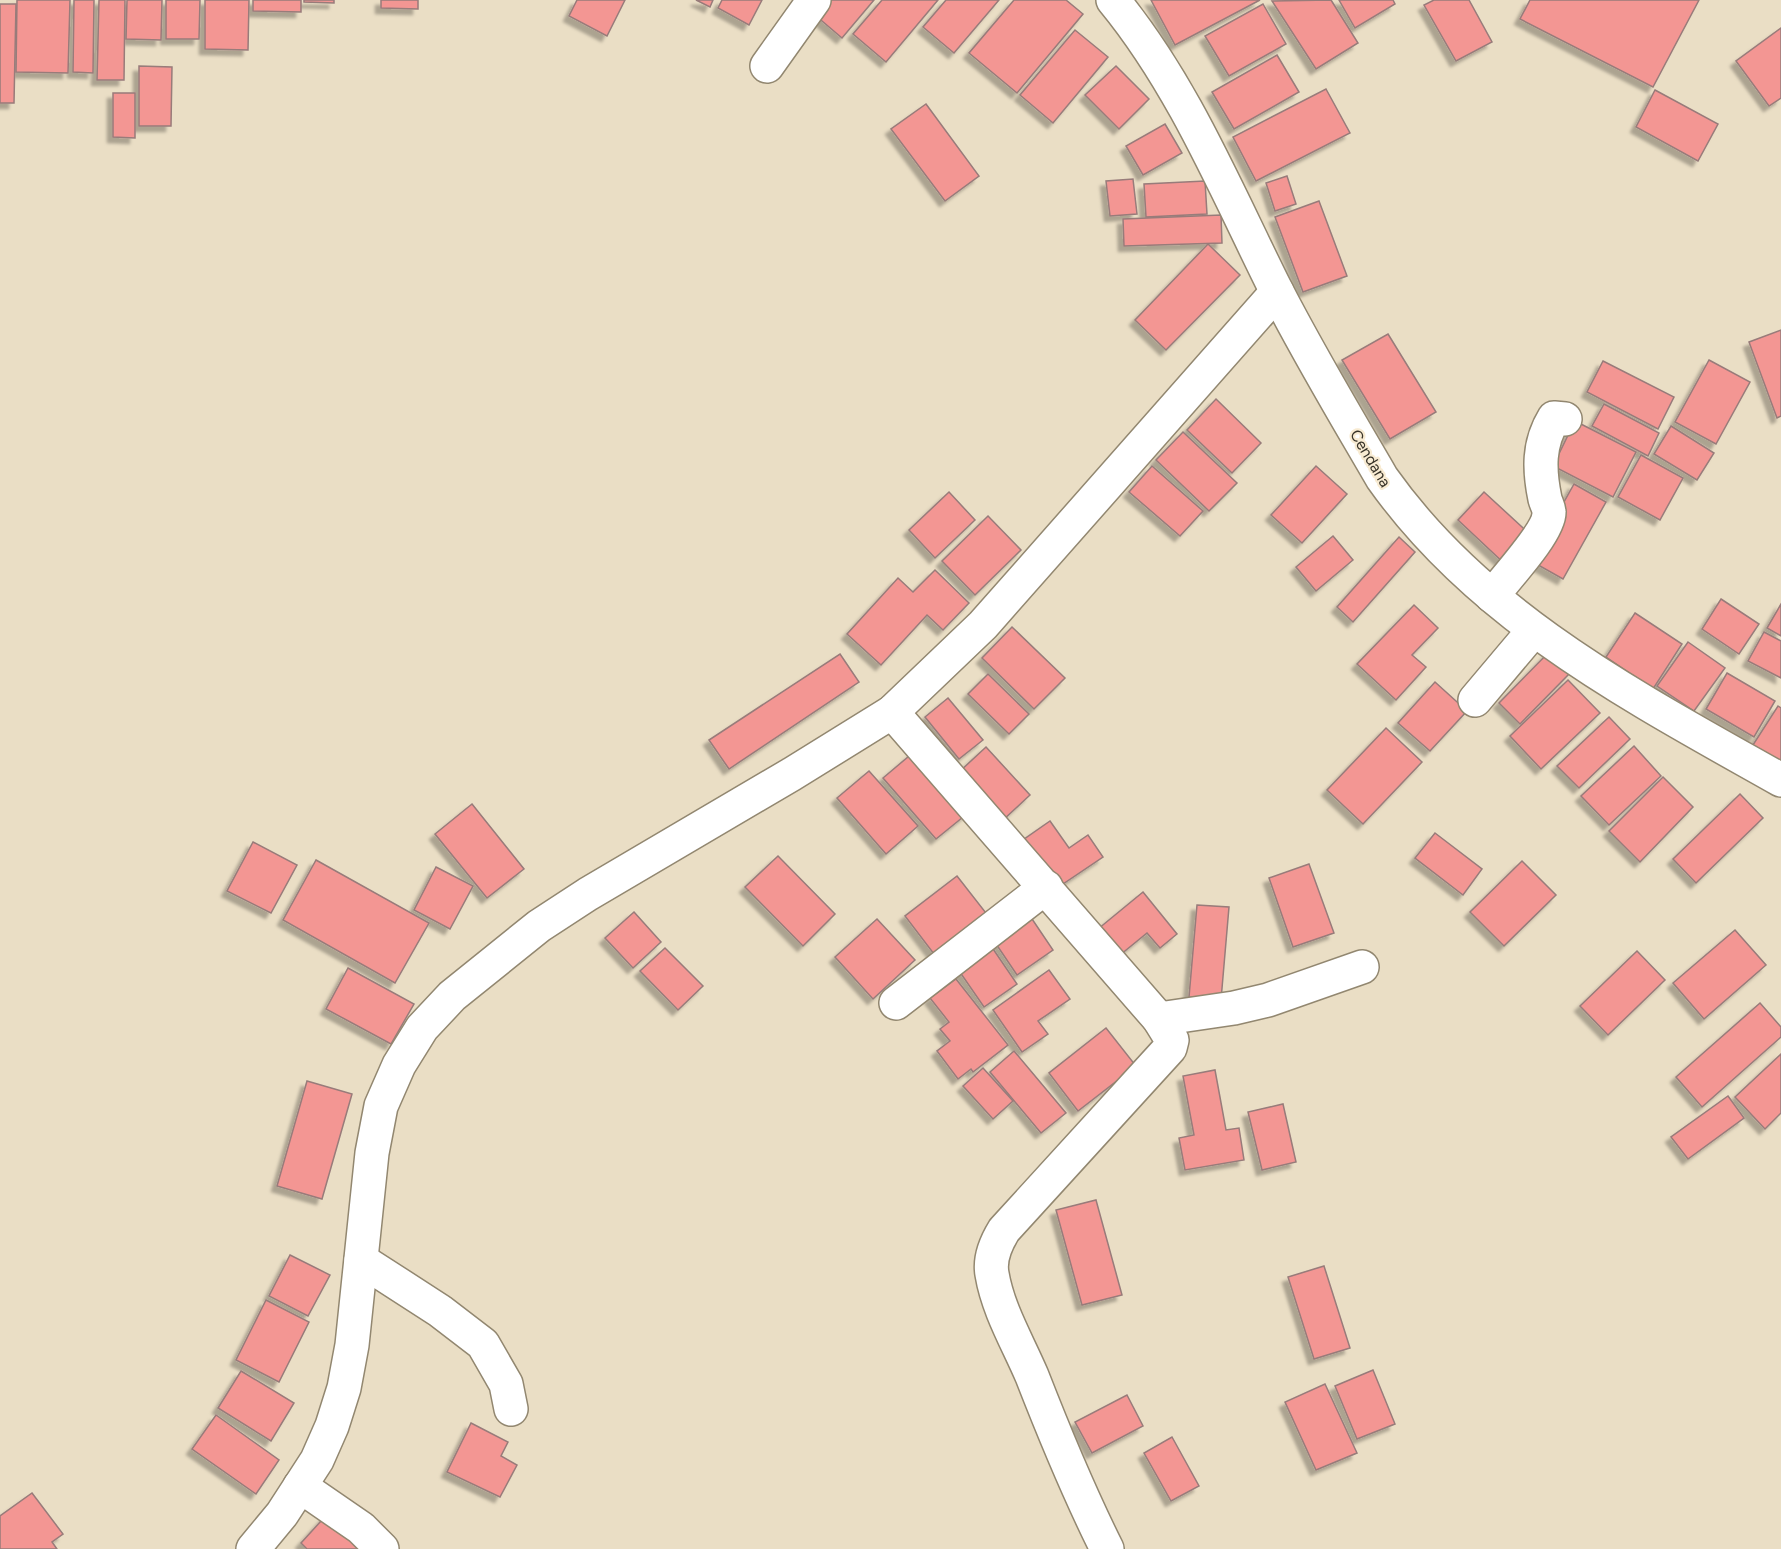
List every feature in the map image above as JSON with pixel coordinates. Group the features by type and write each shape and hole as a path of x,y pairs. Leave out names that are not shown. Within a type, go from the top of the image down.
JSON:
{"street":[{"path":"767,66 814,0"},
{"name":"Cendana","path":"1113,0 1137,30 1180,98 1277,292 1349,422 1402,506 1425,532 1492,596 1534,630 1638,699 1781,780"},
{"path":"253,1549 282,1514 317,1460 332,1426 344,1388 352,1345 372,1153 381,1106 399,1065 422,1028 452,996 539,926 588,894 792,774 892,712 983,625 1277,292"},
{"path":"1492,596 1531,550 1550,514 1540,467 1541,447 1545,432 1554,418 1565,419"},
{"path":"1475,700 1534,630"},
{"path":"892,712 1159,1019 1172,1040 1170,1048 1004,1230 997,1241 991,1264 1000,1303 1048,1421 1107,1549"},
{"path":"896,1003 1046,888"},
{"path":"1159,1019 1234,1008 1268,1000 1362,967"},
{"path":"361,1260 440,1311 483,1344 506,1384 511,1409"},
{"path":"300,1486 361,1528 382,1549"}],"building":[{"path":"17,0 70,0 68,73 16,72"},
{"path":"74,0 94,0 93,73 73,72"},
{"path":"99,0 125,0 124,80 97,80"},
{"path":"127,0 162,0 161,40 126,39"},
{"path":"166,0 200,0 199,39 166,39"},
{"path":"205,0 249,0 248,50 205,49"},
{"path":"253,0 301,0 301,12 253,11"},
{"path":"304,0 334,0 334,3 304,2"},
{"path":"381,0 418,0 418,9 381,8"},
{"path":"577,0 625,0 607,36 569,16"},
{"path":"696,0 713,0 710,7"},
{"path":"722,0 762,0 749,25 718,8"},
{"path":"828,0 874,0 842,38 815,15"},
{"path":"882,0 938,0 886,62 853,34"},
{"path":"946,0 999,0 954,53 923,27"},
{"path":"1014,0 1066,0 1083,14 1017,93 969,53"},
{"path":"1151,0 1260,0 1175,45"},
{"path":"1331,0 1358,43 1316,69 1272,1"},
{"path":"1339,0 1393,0 1395,4 1355,28"},
{"path":"1434,0 1469,0 1492,42 1456,61 1424,5"},
{"path":"1530,0 1699,0 1653,87 1520,19"},
{"path":"0,4 16,4 14,103 0,103"},
{"path":"1263,4 1286,44 1229,76 1205,36"},
{"path":"1781,28 1781,98 1769,106 1736,61"},
{"path":"1075,30 1108,57 1053,123 1020,95"},
{"path":"1277,55 1299,92 1234,129 1212,92"},
{"path":"139,66 172,67 171,126 139,126"},
{"path":"1116,66 1149,99 1119,129 1085,95"},
{"path":"1326,89 1350,133 1256,181 1233,137"},
{"path":"1655,90 1718,124 1698,161 1636,127"},
{"path":"113,93 135,93 135,138 113,137"},
{"path":"926,104 979,176 945,201 891,129"},
{"path":"1165,124 1182,153 1143,175 1126,146"},
{"path":"1287,176 1296,204 1275,211 1266,183"},
{"path":"1133,179 1137,214 1110,216 1106,181"},
{"path":"1205,181 1207,214 1146,217 1144,184"},
{"path":"1319,201 1347,276 1303,292 1275,217"},
{"path":"1221,215 1222,243 1124,246 1123,219"},
{"path":"1208,244 1240,275 1166,350 1135,320"},
{"path":"1781,330 1781,416 1777,418 1749,342"},
{"path":"1388,334 1436,412 1390,439 1342,360"},
{"path":"1709,360 1750,382 1716,444 1675,422"},
{"path":"1603,361 1674,397 1658,429 1587,392"},
{"path":"1216,399 1261,443 1232,473 1187,430"},
{"path":"1604,404 1659,433 1648,456 1592,426"},
{"path":"1575,421 1636,452 1613,497 1553,466"},
{"path":"1671,426 1714,453 1697,480 1654,454"},
{"path":"1183,432 1237,483 1209,511 1156,460"},
{"path":"1641,455 1683,478 1660,520 1618,497"},
{"path":"1152,466 1203,511 1180,536 1129,492"},
{"path":"1316,466 1347,494 1302,543 1271,515"},
{"path":"1574,484 1606,502 1563,579 1531,561"},
{"path":"949,492 975,520 935,558 909,530"},
{"path":"1484,492 1534,538 1507,566 1458,520"},
{"path":"988,516 1021,550 975,595 942,561"},
{"path":"1333,536 1353,560 1316,591 1296,567"},
{"path":"1399,537 1415,552 1353,622 1337,607"},
{"path":"935,570 969,603 943,630 927,615 881,665 847,634 898,578 913,592"},
{"path":"1721,599 1759,624 1739,654 1702,629"},
{"path":"1781,604 1781,636 1767,628"},
{"path":"1414,605 1438,628 1412,655 1426,667 1396,700 1357,664"},
{"path":"1635,613 1682,644 1653,689 1606,657"},
{"path":"1012,627 1065,678 1034,709 982,658"},
{"path":"1764,632 1781,641 1781,678 1748,661"},
{"path":"1688,642 1725,668 1694,711 1657,686"},
{"path":"1549,652 1570,673 1520,724 1499,703"},
{"path":"840,654 859,682 729,769 709,740"},
{"path":"1727,673 1775,701 1754,737 1706,709"},
{"path":"988,674 1029,714 1009,734 968,694"},
{"path":"1568,680 1600,713 1541,769 1510,736"},
{"path":"1435,682 1467,711 1430,751 1398,723"},
{"path":"948,698 983,740 959,759 925,717"},
{"path":"1778,706 1781,708 1781,766 1751,748"},
{"path":"1609,717 1630,739 1579,788 1557,766"},
{"path":"1386,728 1422,762 1363,824 1327,790"},
{"path":"1634,746 1661,776 1609,825 1581,796"},
{"path":"986,747 1030,795 1002,821 958,773"},
{"path":"915,751 968,813 936,839 883,778"},
{"path":"869,771 918,826 886,854 837,798"},
{"path":"1663,777 1693,807 1640,862 1609,831"},
{"path":"1740,794 1763,818 1696,883 1673,859"},
{"path":"472,804 524,869 487,898 435,834"},
{"path":"1050,821 1069,848 1088,835 1103,857 1054,890 1020,842"},
{"path":"1435,833 1482,869 1463,895 1415,858"},
{"path":"253,842 297,865 271,913 227,891"},
{"path":"778,856 835,914 803,946 745,887"},
{"path":"316,860 429,923 395,983 283,920"},
{"path":"1522,861 1556,895 1504,946 1470,912"},
{"path":"1309,864 1334,933 1293,947 1269,878"},
{"path":"436,867 473,886 450,929 414,910"},
{"path":"957,876 986,913 934,954 905,916"},
{"path":"1143,892 1177,934 1160,948 1147,933 1120,955 1098,929"},
{"path":"1197,905 1229,907 1221,1000 1189,997"},
{"path":"634,912 661,942 633,968 605,938"},
{"path":"1028,913 1053,950 1017,975 992,938"},
{"path":"877,919 915,960 873,999 835,957"},
{"path":"1735,930 1766,965 1704,1019 1673,983"},
{"path":"989,943 1017,984 984,1007 955,965"},
{"path":"665,948 703,986 678,1010 640,971"},
{"path":"1637,951 1665,980 1608,1035 1580,1006"},
{"path":"348,968 414,1004 391,1044 326,1009"},
{"path":"1049,970 1070,999 1038,1021 1048,1034 1022,1052 993,1010"},
{"path":"956,979 1008,1045 973,1072 971,1069 958,1079 937,1051 950,1041 940,1029 949,1022 930,998"},
{"path":"1760,1003 1781,1027 1781,1037 1702,1107 1676,1077"},
{"path":"1106,1028 1136,1066 1078,1111 1049,1073"},
{"path":"1014,1051 1066,1113 1041,1133 990,1072"},
{"path":"1781,1054 1781,1113 1765,1129 1735,1097"},
{"path":"983,1068 1013,1101 993,1119 963,1086"},
{"path":"1215,1070 1226,1130 1239,1128 1244,1160 1185,1170 1179,1138 1194,1135 1183,1076"},
{"path":"307,1081 352,1094 322,1199 277,1186"},
{"path":"1728,1096 1744,1118 1688,1159 1671,1137"},
{"path":"1283,1104 1296,1162 1262,1170 1248,1112"},
{"path":"1096,1200 1122,1295 1082,1305 1056,1210"},
{"path":"290,1255 330,1275 308,1316 269,1296"},
{"path":"1324,1266 1350,1348 1314,1359 1288,1277"},
{"path":"266,1300 309,1322 279,1382 236,1360"},
{"path":"1373,1370 1395,1424 1357,1439 1335,1386"},
{"path":"241,1371 294,1403 271,1441 218,1408"},
{"path":"1325,1384 1357,1453 1316,1470 1285,1402"},
{"path":"1127,1395 1143,1426 1092,1453 1075,1422"},
{"path":"216,1415 279,1460 256,1494 192,1449"},
{"path":"471,1423 508,1442 501,1456 517,1465 500,1497 447,1472"},
{"path":"1172,1437 1199,1486 1171,1501 1144,1453"},
{"path":"32,1493 63,1534 52,1542 57,1549 0,1549 0,1516"},
{"path":"331,1510 374,1549 307,1549 301,1543"}]}
